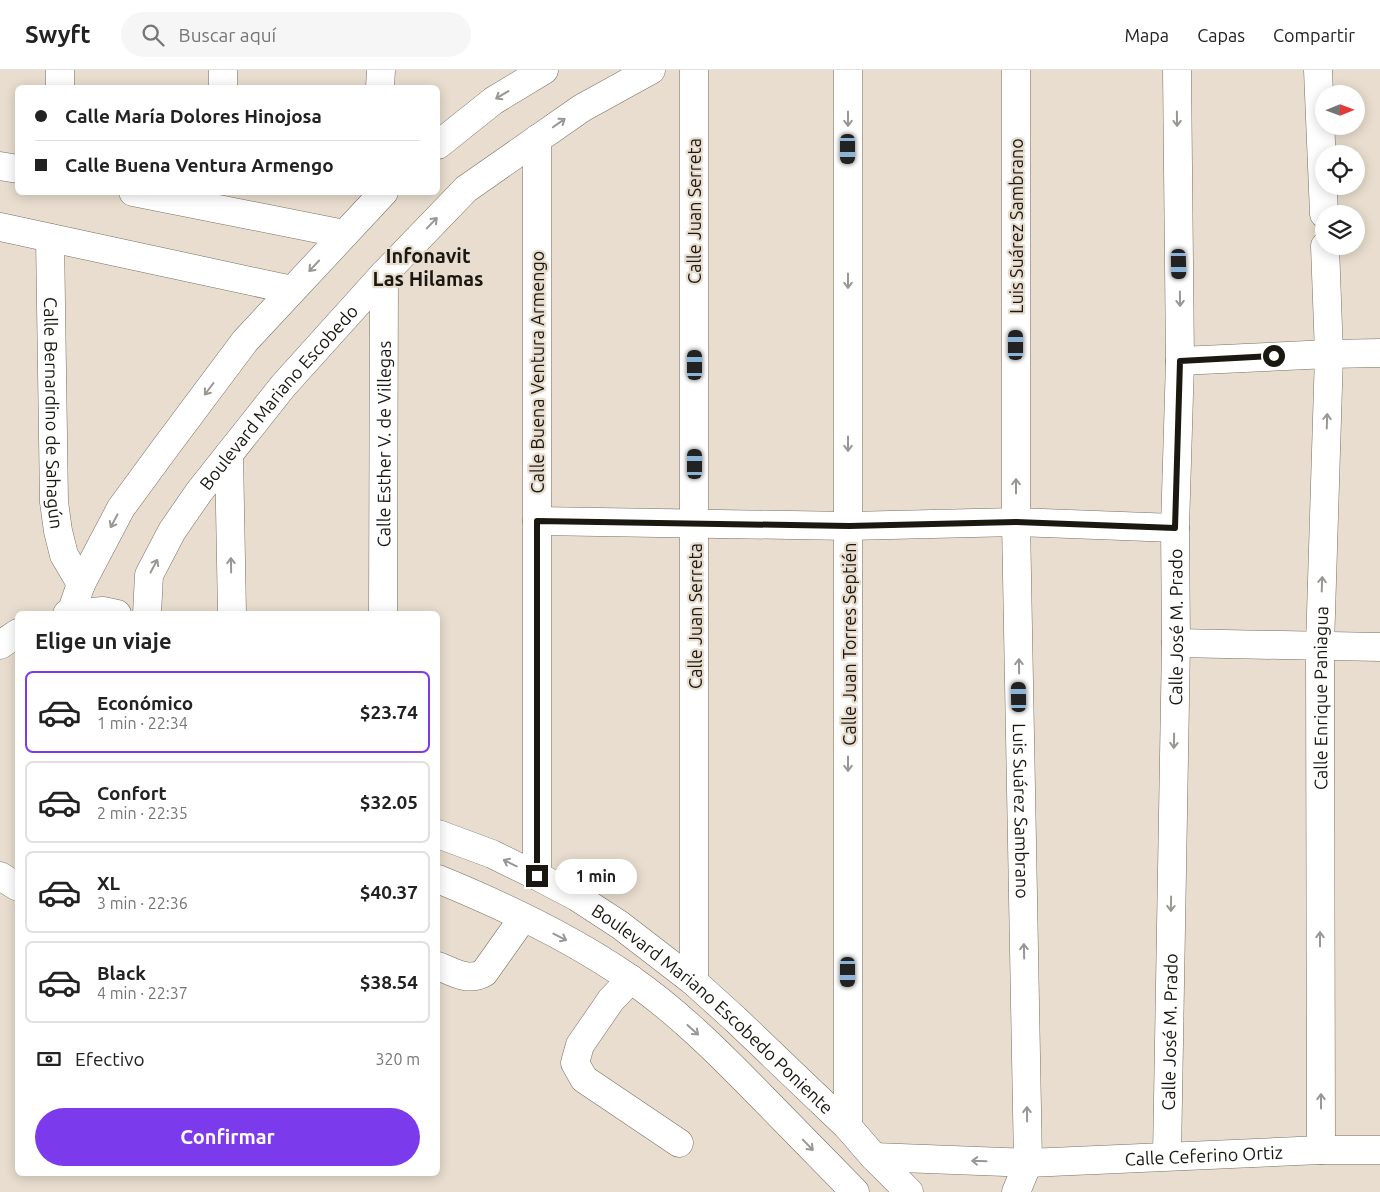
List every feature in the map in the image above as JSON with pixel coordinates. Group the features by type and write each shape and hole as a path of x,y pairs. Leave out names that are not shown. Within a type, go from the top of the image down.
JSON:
{"street":[{"path":"60,70 60,85"},
{"path":"223,70 223,85"},
{"path":"380,85 381,70"},
{"name":"Boulevard Mariano Escobedo","path":"147,611 149,575 172,532 199,492 289,379 384,274 466,189 582,108 651,70"},
{"name":"Calle Juan Serreta","path":"694,70 694,982"},
{"name":"Calle Juan Torres Septién","path":"848,70 848,1127"},
{"name":"Luis Suárez Sambrano","path":"1016,70 1016,522 1028,1162"},
{"name":"Calle José M. Prado","path":"1167,1156 1176,643 1175,528 1180,361 1177,70"},
{"path":"1318,70 1324,205"},
{"path":"440,143 493,101 542,71"},
{"name":"Calle Buena Ventura Armengo","path":"537,139 537,876"},
{"path":"0,166 15,168"},
{"path":"163,195 223,201 344,234"},
{"path":"70,611 81,584 121,508 245,341 381,195"},
{"path":"0,227 292,290"},
{"name":"Calle Bernardino de Sahagún","path":"50,238 54,502 64,555 81,584"},
{"name":"Calle Enrique Paniagua","path":"1321,1150 1320,646 1329,354 1325,255"},
{"name":"Calle Esther V. de Villegas","path":"383,611 384,274"},
{"path":"1180,361 1380,353"},
{"path":"229,454 232,611"},
{"path":"537,521 849,526 1016,522 1175,528"},
{"path":"0,644 15,635"},
{"path":"1176,643 1380,646"},
{"name":"Boulevard Mariano Escobedo Poniente","path":"440,835 492,854 537,876 578,897 620,925 694,982 848,1127 874,1157 909,1192"},
{"path":"0,876 15,885"},
{"name":"Boulevard Mariano Escobedo Poniente","path":"440,880 485,898 588,951 631,979 682,1019 722,1056 855,1192"},
{"path":"440,967 474,978 484,973 524,918"},
{"path":"631,979 611,1000 580,1045 575,1063 584,1079 679,1144"},
{"name":"Calle Ceferino Ortiz","path":"874,1157 1028,1162 1321,1150 1380,1150"},
{"path":"1016,1192 1028,1162"}],"district":[{"name":"Infonavit Las Hilamas","path":"428,266"}],"route":[{"path":"537,876 537,521 849,526 1016,522 1175,528 1180,361 1274,356"}]}
